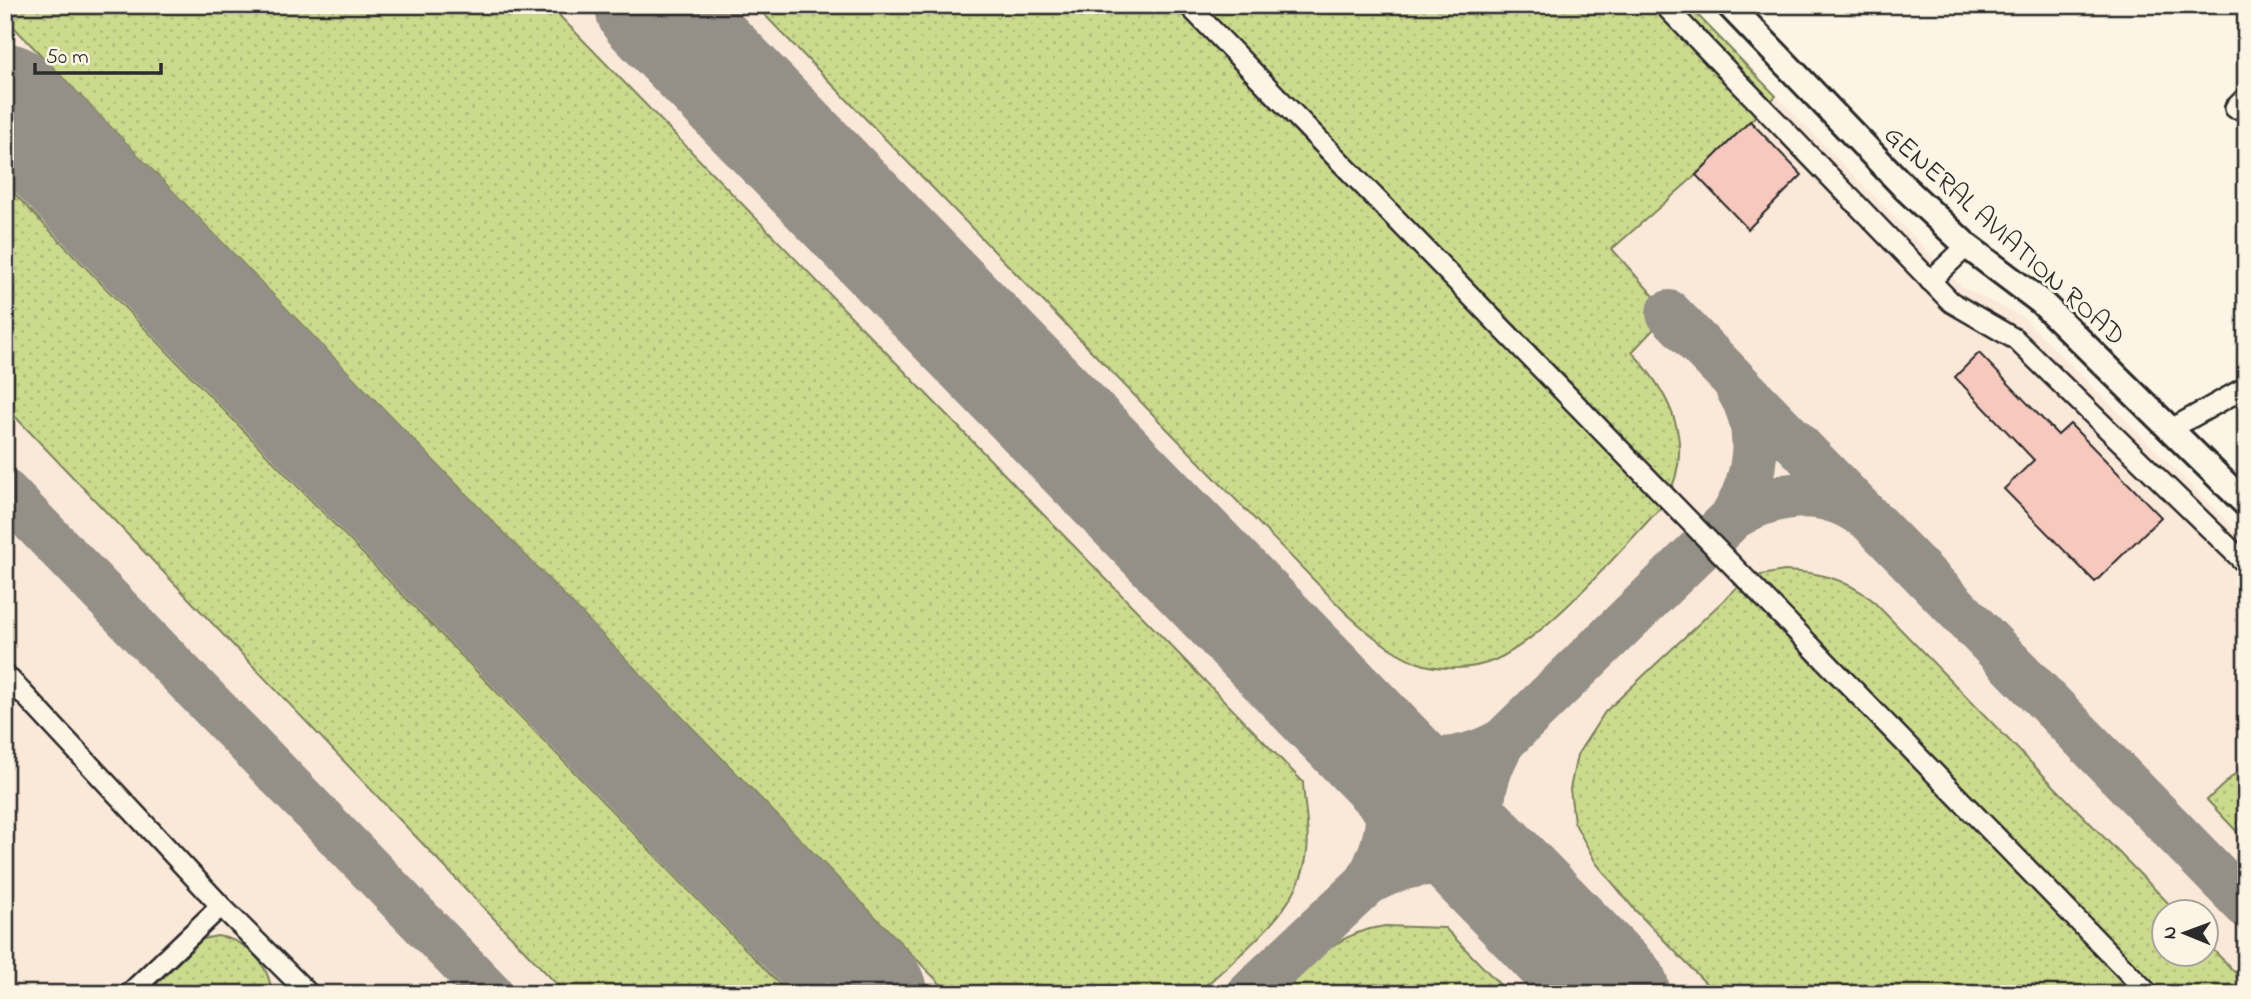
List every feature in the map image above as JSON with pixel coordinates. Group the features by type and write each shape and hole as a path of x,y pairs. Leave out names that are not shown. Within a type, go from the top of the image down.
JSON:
{"main road":[{"name":"GENERAL AVIATION ROAD","path":"1729,5 1906,189 1968,246 2041,302 2246,504"}],"street":[{"path":"1188,5 2149,994"},
{"path":"1664,5 1956,306 2015,339 2246,564"},
{"path":"1930,281 1968,246"},
{"path":"2171,429 2246,387"},
{"path":"5,674 221,906 309,994"},
{"path":"129,994 221,906"}],"shaded area":[{"path":"5,5 1688,5 1962,287 2024,318 2246,541 2246,994 5,994"}],"green space":[{"path":"5,5 549,5 1303,782 1307,852 1302,874 1280,913 1248,948 1197,994 950,994 5,18"},
{"path":"755,5 1688,5 1776,96 1696,175 1612,249 1669,313 1632,352 1659,386 1675,423 1679,442 1679,462 1674,483 1664,504 1561,612 1516,648 1495,660 1476,666 1445,668 1416,662 1397,652 1370,634 1346,613"},
{"path":"5,184 789,994 566,994 5,406"},
{"path":"1784,571 1830,577 1871,599 2163,898 2150,898 2150,968 2220,968 2220,957 2246,984 2246,994 1716,994 1635,910 1596,863 1574,822 1570,789 1577,755 1605,712 1742,583 1761,575"},
{"path":"2237,772 2246,781 2246,833 2242,837 2207,800"},
{"path":"1385,926 1445,928 1509,994 1280,994 1326,950 1352,935"},
{"path":"217,936 238,943 255,955 266,973 272,994 146,994 203,939"}],"building":[{"path":"1750,121 1802,175 1748,229 1696,175"},
{"path":"1979,353 2058,435 2070,424 2161,517 2095,582 2004,489 2034,460 1955,377"}],"taxiway":[{"path":"1669,313 2246,905"},
{"path":"1733,517 1748,486 1754,453 1752,420 1738,388"},
{"path":"5,492 491,994"},
{"path":"1363,737 1380,747 1415,759 1450,760 1485,750 1503,741 1733,517 1764,502 1796,496 1829,498 1860,513"},
{"path":"1363,737 1381,774 1388,809 1384,845 1367,883"},
{"path":"1503,741 1486,778 1482,814 1489,849 1508,886"},
{"path":"1249,994 1367,883 1385,874 1420,864 1455,864 1490,876 1508,886"},
{"path":"1590,971 1606,994"}],"runway":[{"path":"652,5 1613,994"},
{"path":"5,100 870,994"}]}
